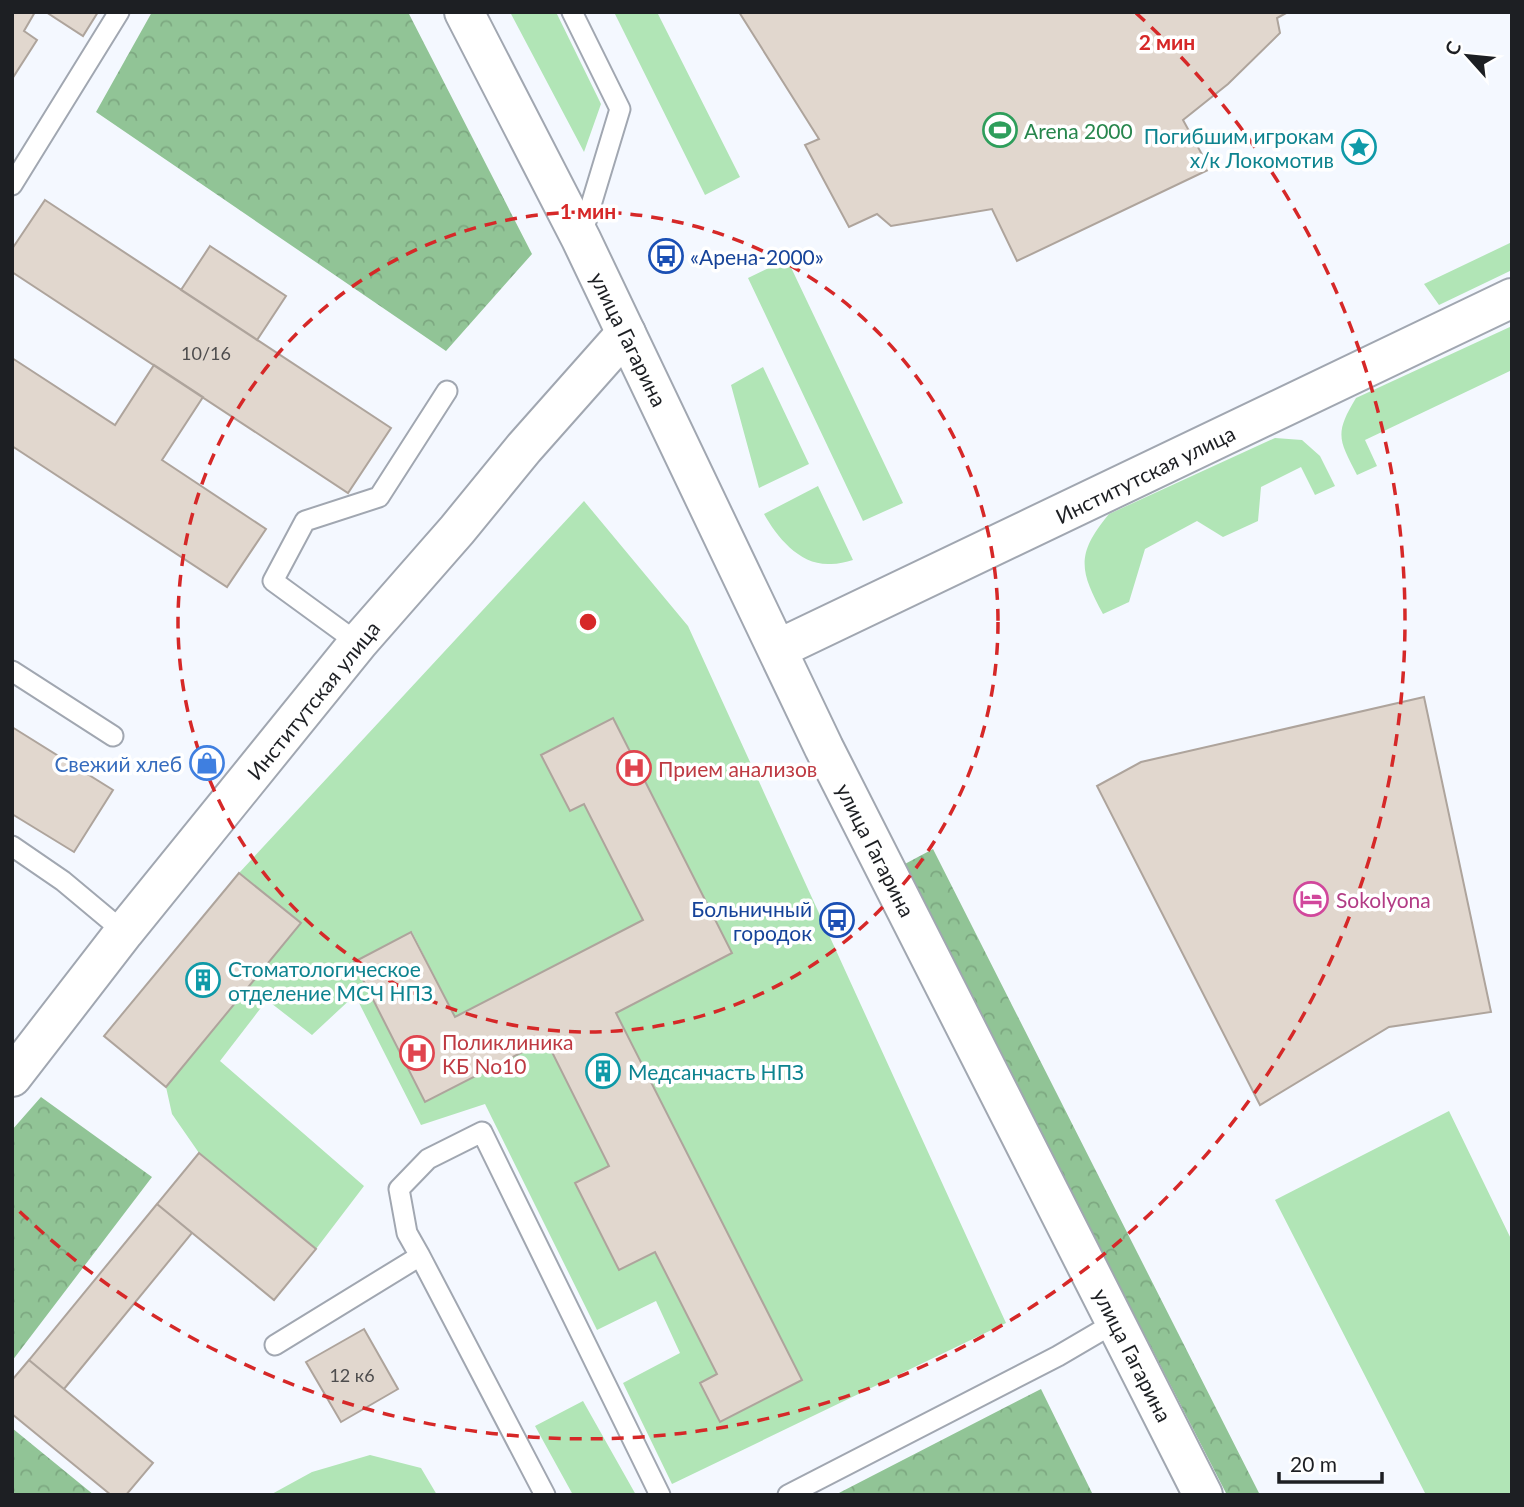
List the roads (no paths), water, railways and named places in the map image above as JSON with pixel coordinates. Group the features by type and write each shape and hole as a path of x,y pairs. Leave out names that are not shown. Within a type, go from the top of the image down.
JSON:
{"street":[{"name":"улица Гагарина","path":"464,12 581,239 824,748 1203,1495"},
{"name":"Институтская улица","path":"778,649 1512,298"},
{"name":"Институтская улица","path":"12,1077 124,932 358,643 626,333"}],"lane":[{"path":"12,185 119,12"},
{"path":"572,12 620,109 581,239"},
{"path":"358,643 273,581 305,521 379,497 447,391"},
{"path":"12,671 113,736"},
{"path":"12,846 63,881 124,932"},
{"path":"545,1495 407,1233 399,1189 428,1159 482,1132 660,1495"},
{"path":"275,1345 420,1256"},
{"path":"788,1495 1058,1356 1116,1322"}],"place":[{"name":"Arena 2000","path":"1000,130"},
{"name":"Погибшим игрокам х/к Локомотив","path":"1359,147"},
{"name":"«Арена-2000»","path":"666,256"},
{"name":"Свежий хлеб","path":"207,763"},
{"name":"Прием анализов","path":"634,768"},
{"name":"Sokolyona","path":"1311,899"},
{"name":"Больничный городок","path":"837,920"},
{"name":"Стоматологическое отделение МСЧ НПЗ","path":"203,980"},
{"name":"Поликлиника КБ No10","path":"417,1053"},
{"name":"Медсанчасть НПЗ","path":"603,1071"}]}
